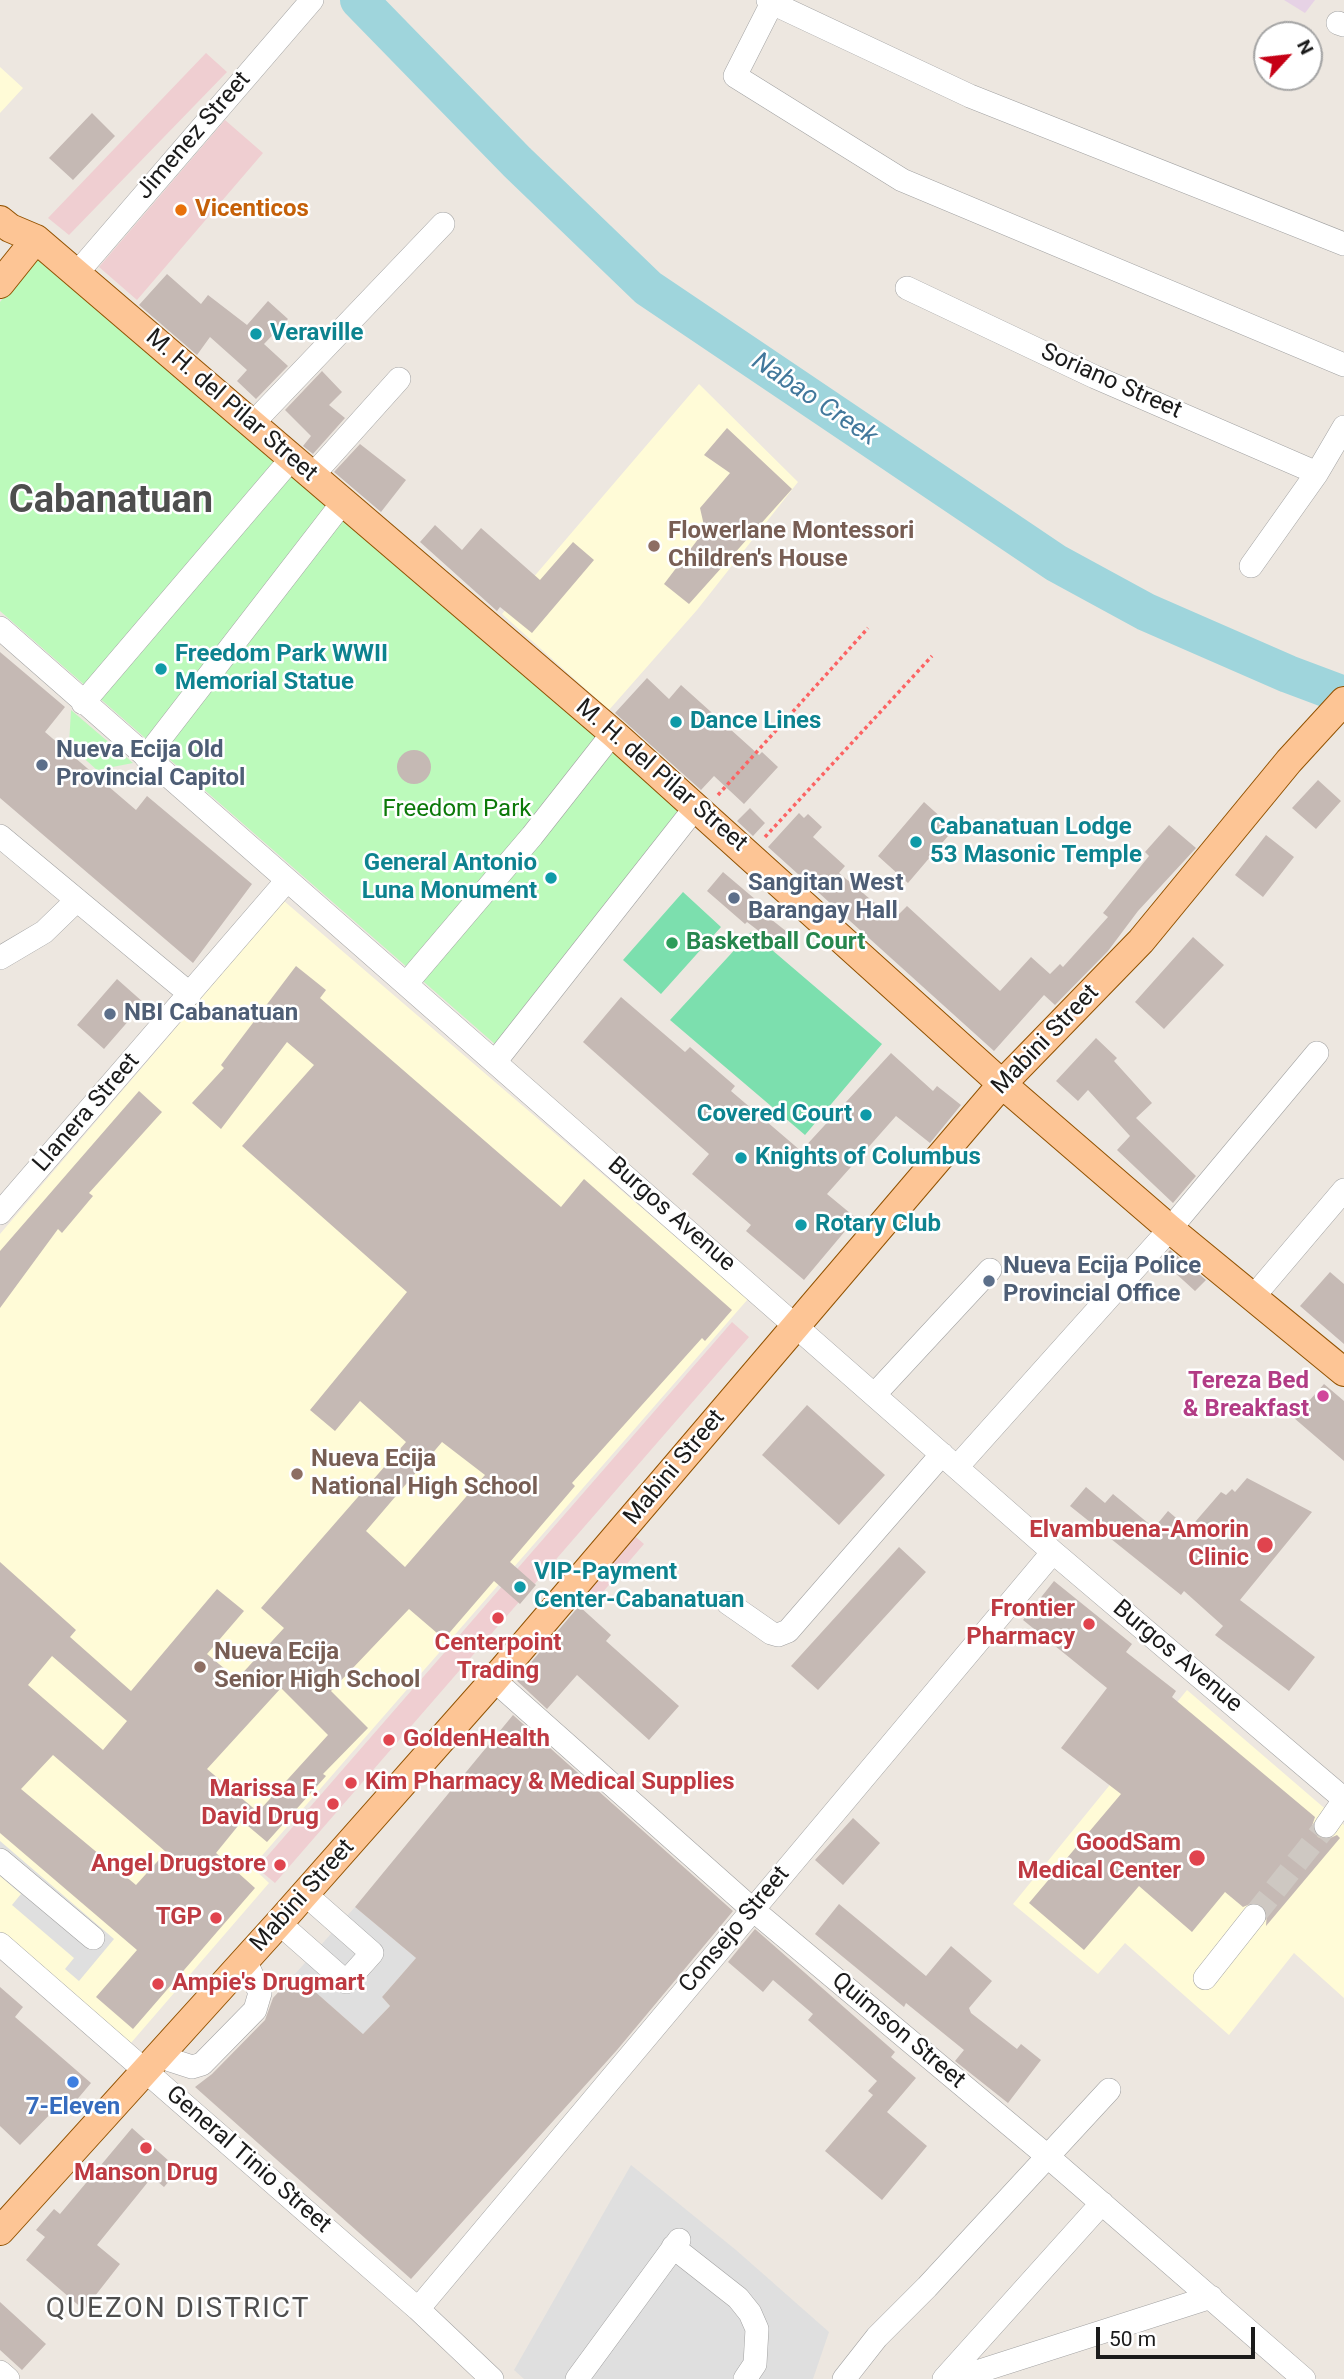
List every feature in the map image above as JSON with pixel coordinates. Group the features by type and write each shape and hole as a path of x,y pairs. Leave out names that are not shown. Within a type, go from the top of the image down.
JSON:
{"main road":[{"name":"M. H. del Pilar Street","path":"0,220 10,228 36,239 253,423 614,733 1002,1084 1170,1229 1344,1372"},
{"path":"0,284 36,239"},
{"name":"Mabini Street","path":"0,2231 305,1894 494,1680 1002,1084 1141,941 1289,761 1344,701"}],"street":[{"path":"1344,244 970,96 770,2 735,76 902,180 1344,365"},
{"name":"Jimenez Street","path":"77,273 308,4"},
{"path":"253,423 443,224"},
{"name":"Soriano Street","path":"906,289 1095,377 1317,473"},
{"path":"83,703 302,467 399,379"},
{"path":"1251,566 1317,473 1344,427"},
{"path":"146,757 343,502"},
{"name":"Burgos Avenue","path":"0,628 797,1324 1053,1552 1344,1800"},
{"path":"406,984 532,836 614,733"},
{"path":"495,1062 699,810"},
{"path":"0,836 190,994"},
{"name":"Llanera Street","path":"0,1213 283,885"},
{"path":"0,958 44,932 77,900"},
{"path":"729,1603 771,1633 778,1636 788,1631 1170,1229 1317,1053"},
{"path":"1254,1296 1344,1190"},
{"path":"875,1394 990,1270"},
{"name":"Consejo Street","path":"418,2309 1053,1552"},
{"name":"Quimson Street","path":"494,1680 752,1909 1046,2155 1304,2379"},
{"path":"1326,1826 1344,1800"},
{"path":"0,1860 93,1938"},
{"path":"279,1923 346,1982 372,1953 305,1894"},
{"path":"1205,1978 1254,1916"},
{"name":"General Tinio Street","path":"0,1944 152,2063 216,2131 418,2309 492,2379"},
{"path":"152,2063 192,2067 202,2064 255,2010 260,1993 245,1960"},
{"path":"844,2379 877,2336 927,2287 1046,2155 1109,2090"},
{"path":"944,2379 1102,2203"},
{"path":"577,2379 676,2244 738,2298 750,2313 757,2329 755,2364 745,2379"},
{"path":"956,2379 1210,2297"},
{"path":"0,2372 8,2379"}],"path":[{"path":"699,810 868,628"},
{"path":"750,854 932,656"}],"shaded area":[{"path":"1284,0 1315,0 1305,13"},
{"path":"206,53 227,72 69,235 48,218"},
{"path":"0,67 23,88 0,113"},
{"name":"Vicenticos","path":"225,120 263,153 137,300 99,267"},
{"name":"Flowerlane Montessori Children's House","path":"699,384 798,482 697,610 609,710 502,614"},
{"name":"Nueva Ecija National High School","path":"284,901 748,1299 252,1867 269,1883 124,2051 0,1944 0,1234"},
{"path":"732,1322 749,1337 275,1883 257,1868"},
{"path":"629,1531 644,1544 596,1600 581,1587"},
{"name":"GoodSam Medical Center","path":"1187,1690 1344,1825 1344,1998 1294,1953 1229,2035 1125,1943 1098,1974 1013,1904"},
{"path":"0,1841 114,1939 79,1981 65,1969 74,1958 12,1905 21,1894 0,1876"},
{"path":"355,1907 416,1958 382,1997 390,2006 363,2034 295,1974"},
{"path":"631,2165 736,2250 829,2332 813,2379 524,2379 514,2370"}],"green space":[{"name":"Freedom Park","path":"43,250 688,810 496,1045 0,611 0,302"},
{"path":"71,710 133,763 97,770 69,745"},
{"name":"Basketball Court","path":"683,892 721,927 661,994 623,960"},
{"path":"751,932 882,1044 805,1135 670,1020"}],"building":[{"path":"92,113 115,136 73,180 49,158"},
{"path":"167,274 201,304 208,295 247,325 268,301 288,319 264,344 288,366 256,399 237,381 247,370 210,337 197,355 139,305"},
{"path":"322,371 342,392 329,405 345,418 313,454 303,446 311,436 285,410"},
{"path":"727,428 792,489 689,604 664,584 705,530 700,508 730,473 704,455"},
{"path":"360,444 406,480 381,512 334,472"},
{"path":"435,525 462,550 481,528 540,580 573,542 594,560 532,633 500,607 497,611 420,542"},
{"path":"0,652 65,707 45,732 136,810 147,796 252,884 193,963 0,798"},
{"path":"647,678 669,699 681,685 759,755 762,752 778,767 744,804 714,776 701,790 615,713"},
{"path":"414,750 426,755 431,767 426,779 414,784 402,779 397,767 402,755"},
{"path":"1318,780 1341,801 1316,829 1292,808"},
{"name":"Cabanatuan Lodge 53 Masonic Temple","path":"924,802 954,829 908,883 878,856"},
{"path":"750,808 765,823 753,836 737,821"},
{"path":"799,813 804,818 808,814 822,827 813,837 845,866 839,873 894,919 907,906 1000,991 1031,957 1050,974 1060,964 1063,967 1108,917 1103,913 1149,856 1145,852 1169,825 1196,848 1138,911 1108,951 1055,1005 1044,995 994,1051 768,847"},
{"path":"1266,835 1294,857 1263,897 1235,875"},
{"name":"Sangitan West Barangay Hall","path":"723,872 762,905 758,909 791,935 781,948 747,922 745,924 707,891"},
{"path":"1193,937 1224,965 1164,1029 1135,1002"},
{"path":"296,966 326,990 320,998 561,1207 584,1179 732,1310 705,1341 702,1338 572,1483 575,1486 510,1562 536,1585 520,1604 494,1581 444,1639 409,1609 331,1691 368,1728 323,1774 326,1776 267,1842 242,1821 216,1853 255,1888 133,2029 96,1997 137,1950 0,1833 0,1562 76,1630 70,1637 131,1691 217,1589 244,1611 207,1654 237,1679 284,1628 261,1608 406,1442 360,1401 335,1431 310,1410 407,1292 242,1146 314,1065 287,1042 221,1129 192,1103 224,1068 221,1065","holes":["442,1442 485,1475 405,1567 366,1531","52,1656 127,1721 103,1750 28,1685","281,1688 328,1735 258,1812 207,1769","53,1755 166,1852 136,1885 21,1789"]},
{"name":"NBI Cabanatuan","path":"117,979 144,1003 104,1049 77,1025"},
{"path":"621,997 685,1052 690,1047 735,1086 731,1091 801,1151 891,1053 933,1091 937,1086 961,1105 930,1143 896,1116 827,1194 856,1218 804,1280 746,1231 751,1225 692,1174 709,1154 583,1042"},
{"path":"1096,1038 1117,1058 1114,1061 1152,1103 1136,1118 1196,1176 1173,1203 1117,1150 1130,1136 1088,1090 1078,1101 1056,1081"},
{"path":"139,1091 162,1112 89,1193 93,1196 62,1233 58,1229 0,1308 0,1251"},
{"path":"1170,1250 1206,1280 1195,1291 1161,1260"},
{"path":"1330,1272 1344,1284 1344,1344 1300,1306"},
{"path":"1324,1384 1344,1401 1344,1461 1294,1418"},
{"path":"807,1405 885,1475 839,1525 762,1455"},
{"path":"1247,1478 1312,1512 1240,1600 1315,1657 1289,1691 1215,1635 1223,1626 1184,1591 1181,1595 1070,1506 1086,1487 1105,1503 1113,1494 1154,1528 1168,1511 1189,1529 1221,1492 1226,1495 1232,1489 1235,1492"},
{"path":"899,1547 926,1572 818,1690 791,1666"},
{"name":"GoodSam Medical Center","path":"1054,1581 1132,1644 1126,1652 1176,1691 1172,1697 1315,1817 1312,1826 1318,1837 1326,1840 1337,1835 1340,1838 1266,1926 1267,1911 1263,1906 1255,1902 1243,1907 1225,1892 1192,1932 1139,1886 1084,1950 1029,1903 1121,1794 1061,1748 1107,1688 1023,1620"},
{"path":"579,1606 611,1635 606,1641 679,1706 649,1740 577,1675 547,1709 516,1680"},
{"path":"513,1715 733,1911 617,2050 411,2279 195,2087 212,2074 265,2020 273,1998 295,1974 363,2034 390,2006 382,1997 416,1958 355,1907"},
{"path":"853,1818 880,1843 843,1885 815,1860"},
{"path":"839,1904 926,1976 951,1946 992,1981 969,2008 971,2013 1017,2049 1021,2044 1041,2060 1008,2103 955,2061 964,2050 906,2003 904,2007 815,1934"},
{"path":"755,1929 895,2052 891,2057 916,2078 887,2112 927,2146 882,2200 825,2151 873,2095 868,2091 877,2081 808,2020 813,2014 773,1980 763,1992 728,1962"},
{"path":"0,1987 23,2007 15,2017 91,2083 69,2109 62,2102 20,2145 0,2126"},
{"path":"132,2128 179,2170 164,2187 152,2177 97,2245 120,2264 84,2310 26,2260 45,2237 36,2230 54,2209 60,2214"},
{"path":"0,2302 46,2344 22,2370 0,2350"}],"waterway":[{"name":"Nabao Creek","path":"359,0 517,162 648,288 1056,563 1146,612 1288,674 1344,695"}],"tunnel":[{"path":"1254,1916 1326,1826"}],"place":[{"name":"Vicenticos","path":"181,210"},
{"name":"Veraville","path":"256,334"},
{"name":"Flowerlane Montessori Children's House","path":"654,546"},
{"name":"Freedom Park WWII Memorial Statue","path":"161,669"},
{"name":"Dance Lines","path":"676,722"},
{"name":"Nueva Ecija Old Provincial Capitol","path":"42,765"},
{"name":"Cabanatuan Lodge 53 Masonic Temple","path":"916,842"},
{"name":"General Antonio Luna Monument","path":"551,878"},
{"name":"Sangitan West Barangay Hall","path":"734,898"},
{"name":"Basketball Court","path":"672,943"},
{"name":"NBI Cabanatuan","path":"110,1014"},
{"name":"Covered Court","path":"866,1115"},
{"name":"Knights of Columbus","path":"741,1158"},
{"name":"Rotary Club","path":"801,1225"},
{"name":"Nueva Ecija Police Provincial Office","path":"989,1281"},
{"name":"Tereza Bed & Breakfast","path":"1323,1396"},
{"name":"Nueva Ecija National High School","path":"297,1474"},
{"name":"Elvambuena-Amorin Clinic","path":"1265,1545"},
{"name":"VIP-Payment Center-Cabanatuan","path":"520,1587"},
{"name":"Centerpoint Trading","path":"498,1618"},
{"name":"Frontier Pharmacy","path":"1089,1624"},
{"name":"Nueva Ecija Senior High School","path":"200,1667"},
{"name":"GoldenHealth","path":"389,1740"},
{"name":"Kim Pharmacy & Medical Supplies","path":"351,1783"},
{"name":"Marissa F. David Drug","path":"333,1804"},
{"name":"GoodSam Medical Center","path":"1197,1858"},
{"name":"Angel Drugstore","path":"280,1865"},
{"name":"TGP","path":"216,1918"},
{"name":"Ampie's Drugmart","path":"158,1984"},
{"name":"7-Eleven","path":"73,2082"},
{"name":"Manson Drug","path":"146,2148"}],"district":[{"name":"Cabanatuan","path":"111,502"},
{"name":"QUEZON DISTRICT","path":"178,2310"}]}
